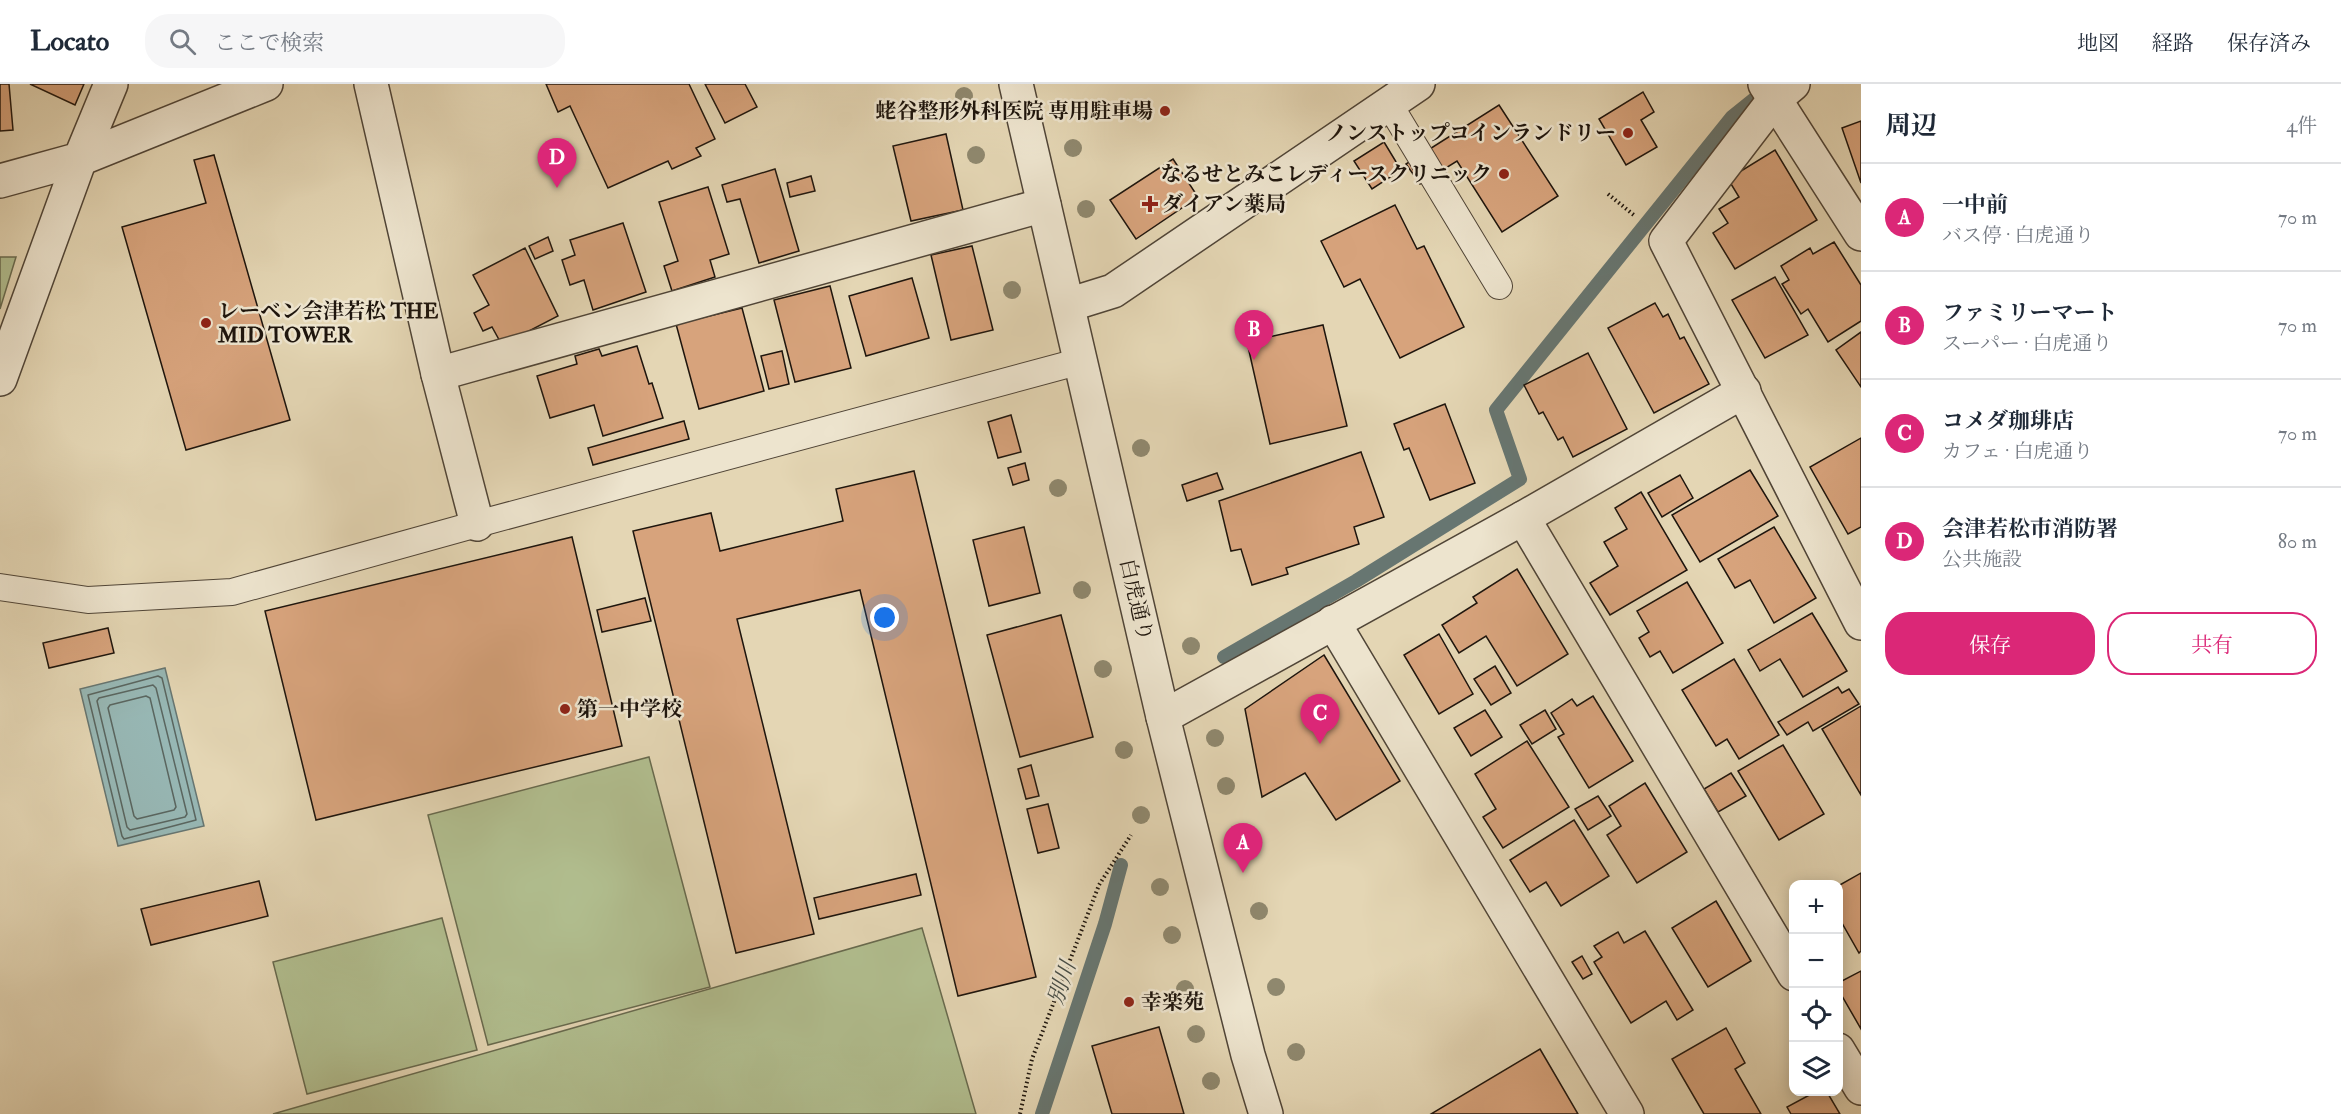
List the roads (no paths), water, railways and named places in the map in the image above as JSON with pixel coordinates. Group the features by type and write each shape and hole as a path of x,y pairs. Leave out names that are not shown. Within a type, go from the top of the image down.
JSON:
{"street":[{"path":"0,379 80,159 111,84"},
{"path":"0,181 80,159 266,84"},
{"path":"371,84 438,374 477,524"},
{"name":"白虎通り","path":"1016,84 1163,717 1248,1055 1266,1114"},
{"path":"1068,305 1113,291 1418,84"},
{"path":"1861,234 1777,89 1666,241 1861,623"},
{"path":"438,374 1044,205"},
{"path":"1163,717 1524,518 1744,391"},
{"path":"1524,518 1789,966"},
{"path":"1333,622 1627,1114"},
{"path":"1843,1057 1861,1088"}],"lane":[{"path":"1389,104 1499,286"},
{"path":"0,587 88,600 232,592 1081,361"}],"water":[{"path":"165,668 204,826 118,846 80,689"}],"waterway":[{"path":"1224,657 1356,581 1520,479 1496,410 1732,117 1768,88"},
{"name":"別川","path":"1042,1114 1105,924 1121,865"}],"place":[{"name":"蛯谷整形外科医院 専用駐車場","path":"1165,111"},
{"name":"ノンストップコインランドリー","path":"1628,133"},
{"name":"なるせとみこレディースクリニック","path":"1504,174"},
{"name":"会津若松市消防署","path":"557,188"},
{"name":"ダイアン薬局","path":"1150,204"},
{"name":"レーベン会津若松 THE MID TOWER","path":"206,323"},
{"name":"ファミリーマート","path":"1254,360"},
{"name":"第一中学校","path":"565,709"},
{"name":"コメダ珈琲店","path":"1320,744"},
{"name":"一中前","path":"1243,873"},
{"name":"幸楽苑","path":"1129,1002"}]}
